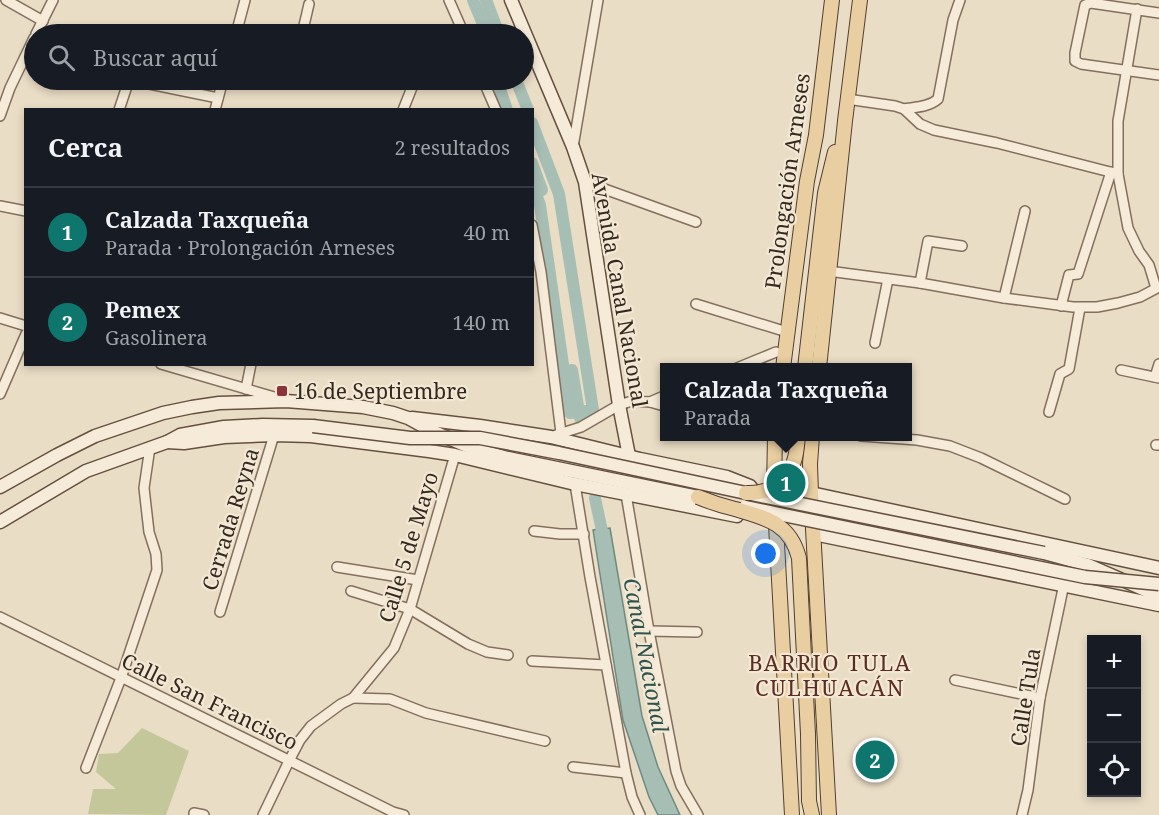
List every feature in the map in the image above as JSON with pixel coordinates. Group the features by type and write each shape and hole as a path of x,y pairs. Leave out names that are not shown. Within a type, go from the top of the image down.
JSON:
{"main road":[{"name":"Avenida Canal Nacional","path":"511,0 521,24"},
{"name":"Prolongación Arneses","path":"784,363 807,181 816,135 832,0"},
{"path":"819,363 860,0"},
{"name":"Avenida Canal Nacional","path":"534,55 573,147 585,182 619,405 630,456"},
{"path":"806,361 825,193 834,154 845,122"},
{"path":"1,487 95,436 163,413 219,403 286,400 363,407 393,413 474,449 508,458 1085,577 1159,584"},
{"path":"408,418 556,435 630,456 727,477 750,486 762,500 769,499 774,489"},
{"path":"0,522 86,471 167,442 180,435 224,427 313,426 410,438 480,438 559,453 1044,553 1088,565 1159,596"},
{"path":"167,442 184,443 224,437 311,436 455,455 575,484 776,526"},
{"path":"775,441 774,489 792,815"},
{"path":"746,493 762,493 783,481 795,460 797,441"},
{"path":"812,441 811,494 829,815"},
{"path":"717,512 726,508 733,498 734,490 727,477"},
{"path":"811,494 1159,568"},
{"path":"698,497 714,504 770,519 785,531 794,544 799,558 809,801 812,815"},
{"path":"860,543 848,535 845,520 854,507 864,504"},
{"path":"0,508 8,513 16,512"},
{"path":"814,534 1159,605"}],"street":[{"path":"6,0 43,21"},
{"path":"41,24 53,0"},
{"path":"239,24 245,0"},
{"path":"449,0 460,24"},
{"path":"573,147 598,0"},
{"path":"904,109 922,107 938,99 953,20 960,0"},
{"path":"1159,13 1123,4 1091,3 1085,5 1075,53 1075,61 1081,64 1159,75"},
{"path":"304,24 309,4"},
{"path":"828,272 1080,308 1129,300 1158,288 1128,228 1115,173 1118,121 1137,9"},
{"path":"0,116 10,88 24,64"},
{"path":"0,86 10,88"},
{"path":"120,108 126,90"},
{"path":"178,90 218,98"},
{"path":"215,108 220,90"},
{"path":"404,108 411,90"},
{"path":"487,90 495,108"},
{"path":"848,99 896,106 904,109 920,124 934,130 997,143 1115,173"},
{"path":"1061,306 1069,275 1078,274 1115,173"},
{"path":"585,182 696,222"},
{"path":"0,206 24,211"},
{"path":"1004,298 1025,211"},
{"path":"920,284 928,241 962,246"},
{"path":"534,244 556,435 581,427 619,405 632,401 660,405"},
{"path":"875,343 888,279"},
{"path":"696,304 787,332"},
{"path":"1049,412 1060,374 1069,369 1080,308"},
{"path":"0,318 24,325"},
{"path":"0,394 4,372 24,337"},
{"path":"750,363 776,352"},
{"path":"1121,370 1157,377 1159,364"},
{"path":"168,366 286,400"},
{"path":"246,388 251,366"},
{"path":"650,402 660,398"},
{"name":"Cerrada Reyna","path":"220,612 274,435"},
{"path":"912,440 950,446 981,458 1065,499"},
{"path":"86,768 121,678 157,570 156,554 148,532 144,488 150,447"},
{"name":"Calle 5 de Mayo","path":"263,815 300,740 311,726 353,698 394,648 410,609 455,455"},
{"path":"575,484 626,773 632,797 640,815"},
{"path":"626,494 676,771 681,786 698,815"},
{"path":"534,531 584,534"},
{"path":"338,567 418,580"},
{"name":"Calle Tula","path":"1023,815 1040,698 1064,584"},
{"path":"351,591 410,609 468,644 487,652 508,655"},
{"name":"Calle San Francisco","path":"0,617 392,813 404,815"},
{"path":"649,631 698,632"},
{"path":"532,661 606,665"},
{"path":"955,680 1040,698"},
{"path":"353,698 390,699 426,713 545,741"},
{"path":"573,766 626,773"},
{"path":"194,813 204,815"}],"green space":[{"path":"142,728 189,751 166,815 88,814 93,789 116,789 96,772 99,754 118,753"}],"shaded area":[{"name":"Canal Nacional","path":"610,528 642,716 658,767 680,815 658,815 649,797 623,720 593,530"}],"waterway":[{"name":"Canal Nacional","path":"473,0 483,24"},
{"name":"Canal Nacional","path":"486,0 495,24"},
{"name":"Canal Nacional","path":"500,90 506,108"},
{"name":"Canal Nacional","path":"520,90 527,108"},
{"name":"Canal Nacional","path":"534,128 559,194 593,410 570,413 540,205 534,188"},
{"name":"Canal Nacional","path":"534,168 542,190"},
{"name":"Canal Nacional","path":"572,370 580,418"},
{"name":"Canal Nacional","path":"595,498 605,545"}],"place":[{"name":"16 de Septiembre","path":"282,391"},
{"name":"Calzada Taxqueña","path":"786,483"},
{"name":"Pemex","path":"875,760"}],"district":[{"name":"BARRIO TULA CULHUACÁN","path":"830,674"}]}
